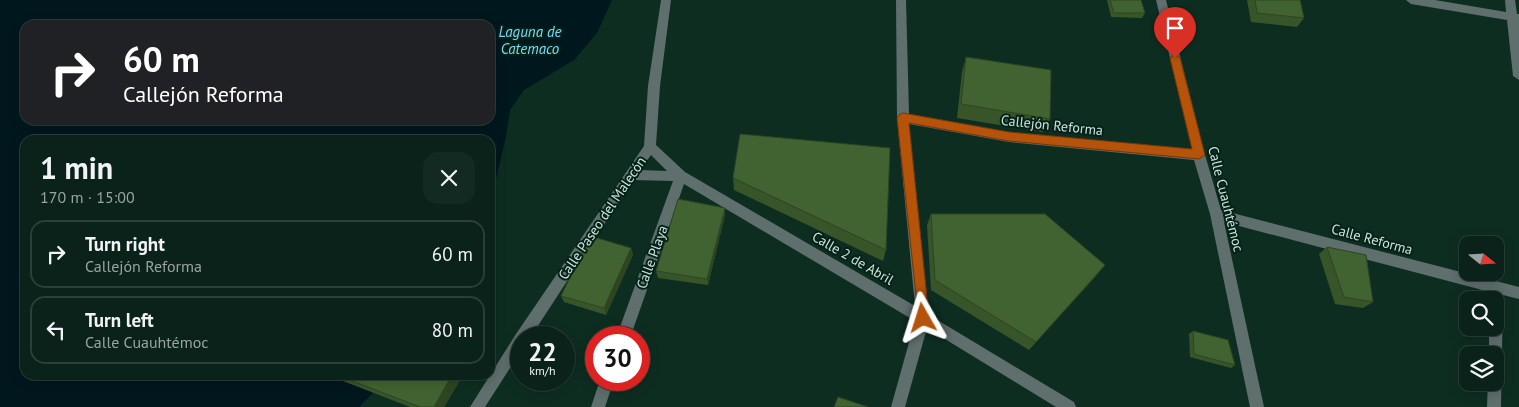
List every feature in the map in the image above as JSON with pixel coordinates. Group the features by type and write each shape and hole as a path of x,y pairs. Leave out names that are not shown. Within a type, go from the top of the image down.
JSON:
{"street":[{"name":"Calle Paseo del Malecón","path":"530,326 650,147 654,86 666,0"},
{"path":"898,407 923,318 903,118 901,0"},
{"name":"Calle Cuauhtémoc","path":"1161,0 1199,155 1216,214 1257,407"},
{"path":"1411,0 1516,17"},
{"path":"1510,0 1516,17 1519,76"},
{"name":"Callejón Reforma","path":"903,118 1009,137 1199,155"},
{"name":"Calle 2 de Abril","path":"650,147 681,176 923,318 1069,407"},
{"path":"630,175 681,176"},
{"name":"Calle Playa","path":"627,326 681,176"},
{"name":"Calle Reforma","path":"1216,214 1519,293"},
{"path":"1496,346 1497,287"},
{"name":"Calle Paseo del Malecón","path":"495,379 510,356"},
{"name":"Calle Paseo del Malecón","path":"477,407 495,380"},
{"path":"598,407 604,391"},
{"path":"1494,407 1495,391"}],"water":[{"name":"Laguna de Catemaco","path":"0,0 612,0 597,33 574,60 524,90 510,110 506,137 495,183 495,135 20,135 20,380 386,380 359,407 0,407"}],"building":[{"path":"1110,0 1141,0 1145,13 1114,13"},
{"path":"1255,0 1300,0 1304,18 1257,13"},
{"path":"966,57 1051,70 1050,119 961,104"},
{"path":"740,134 890,148 886,250 733,178"},
{"path":"678,199 725,208 707,279 656,271"},
{"path":"931,214 1045,214 1105,265 1036,342 935,280"},
{"path":"590,236 631,248 604,308 561,296"},
{"path":"1327,247 1366,255 1373,302 1344,297"},
{"path":"1193,331 1228,340 1235,365 1194,354"},
{"path":"350,380 449,380 434,407 420,407"},
{"path":"838,397 868,407 834,407"}],"route":[{"path":"923,318 903,118 1009,137 1199,155 1175,58"}]}
